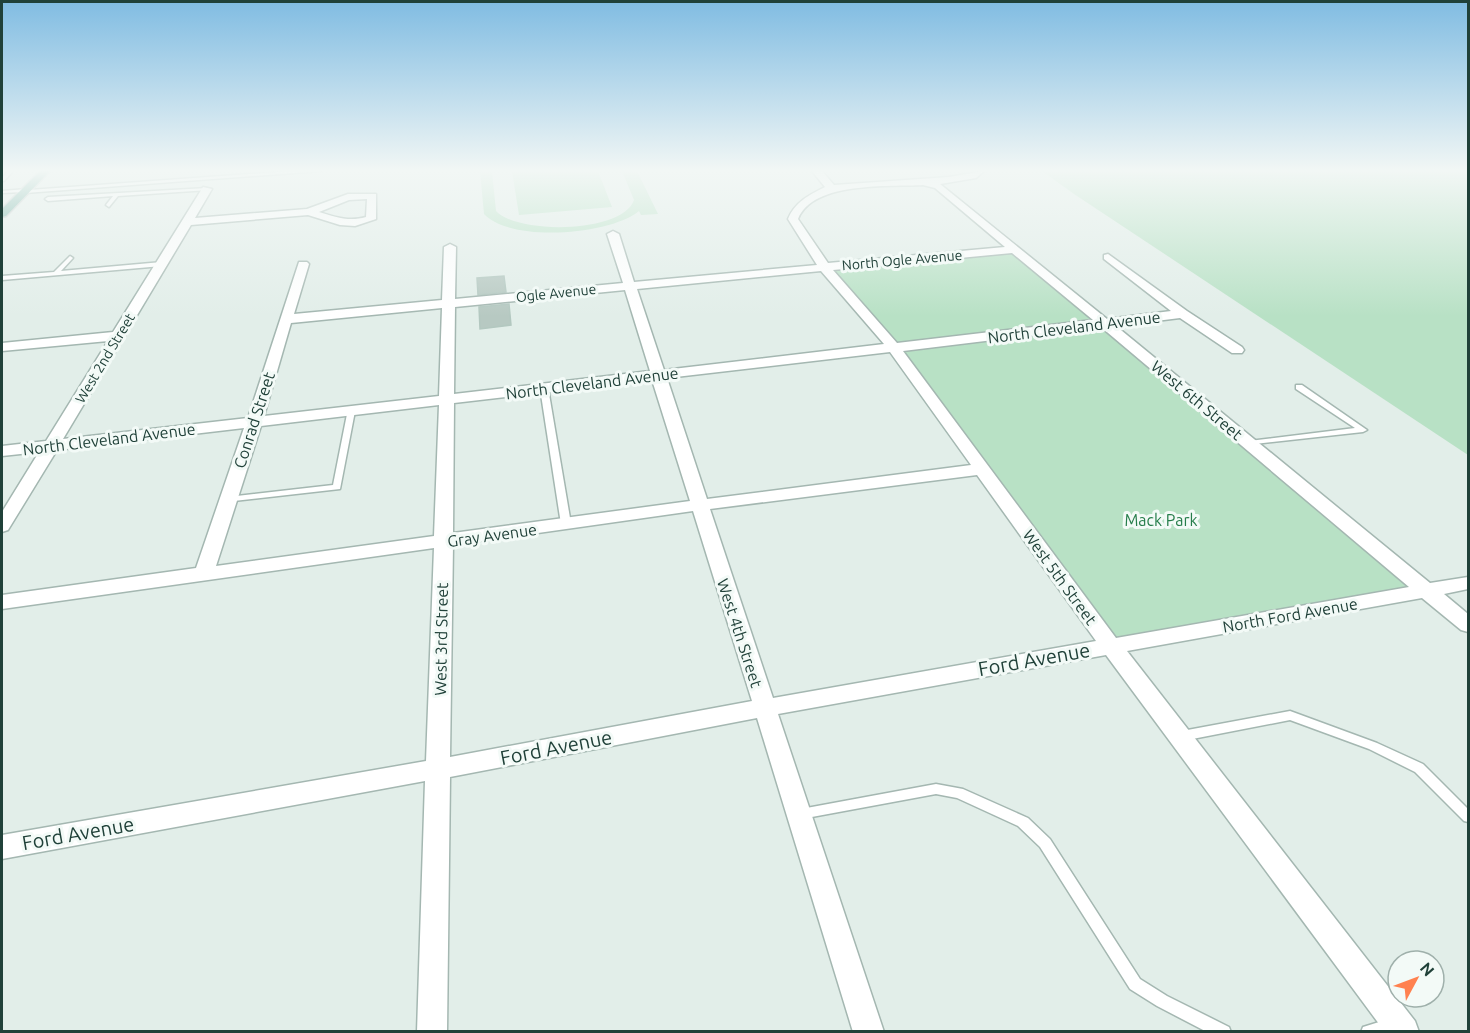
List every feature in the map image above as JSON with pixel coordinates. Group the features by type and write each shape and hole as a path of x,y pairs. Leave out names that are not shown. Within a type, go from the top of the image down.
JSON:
{"street":[{"name":"West 2nd Street","path":"2,526 190,219"},
{"path":"188,222 222,219"},
{"path":"332,219 348,224 371,219"},
{"name":"West 5th Street","path":"794,219 824,267 894,348 1111,646 1401,1028"},
{"name":"West 6th Street","path":"979,219 1468,625"},
{"name":"West 4th Street","path":"613,234 868,1032"},
{"name":"West 3rd Street","path":"432,1032 450,247"},
{"name":"North Ogle Avenue","path":"824,267 1015,249"},
{"path":"1108,257 1182,314 1237,350"},
{"name":"Conrad Street","path":"204,574 303,264"},
{"name":"Ogle Avenue","path":"287,319 824,267"},
{"name":"North Cleveland Avenue","path":"2,451 1182,314"},
{"path":"2,347 118,336"},
{"name":"Gray Avenue","path":"2,602 699,505 982,469"},
{"name":"North Ford Avenue","path":"1111,646 1468,584"},
{"name":"Ford Avenue","path":"2,847 1111,646"}],"lane":[{"path":"56,273 70,258"},
{"path":"2,278 162,264"},
{"path":"1249,443 1363,430 1299,387"},
{"path":"544,388 566,524"},
{"path":"228,500 337,487 351,411"},
{"path":"1180,736 1290,715 1364,742 1419,768 1468,817"},
{"path":"799,815 936,789 959,793 1023,822 1045,843 1134,984 1162,1001 1224,1032"},
{"path":"1368,1032 1401,1028"}],"green space":[{"path":"492,219 509,219 546,227 569,227 610,219 624,219 606,226 561,232 537,232 497,223"},
{"path":"1112,219 1468,219 1468,455"},
{"name":"Mack Park","path":"1015,249 1429,592 1111,646 894,348 824,267"}],"building":[{"path":"504,276 506,292 478,295 477,278"},
{"path":"509,304 511,325 480,329 479,307"}]}
